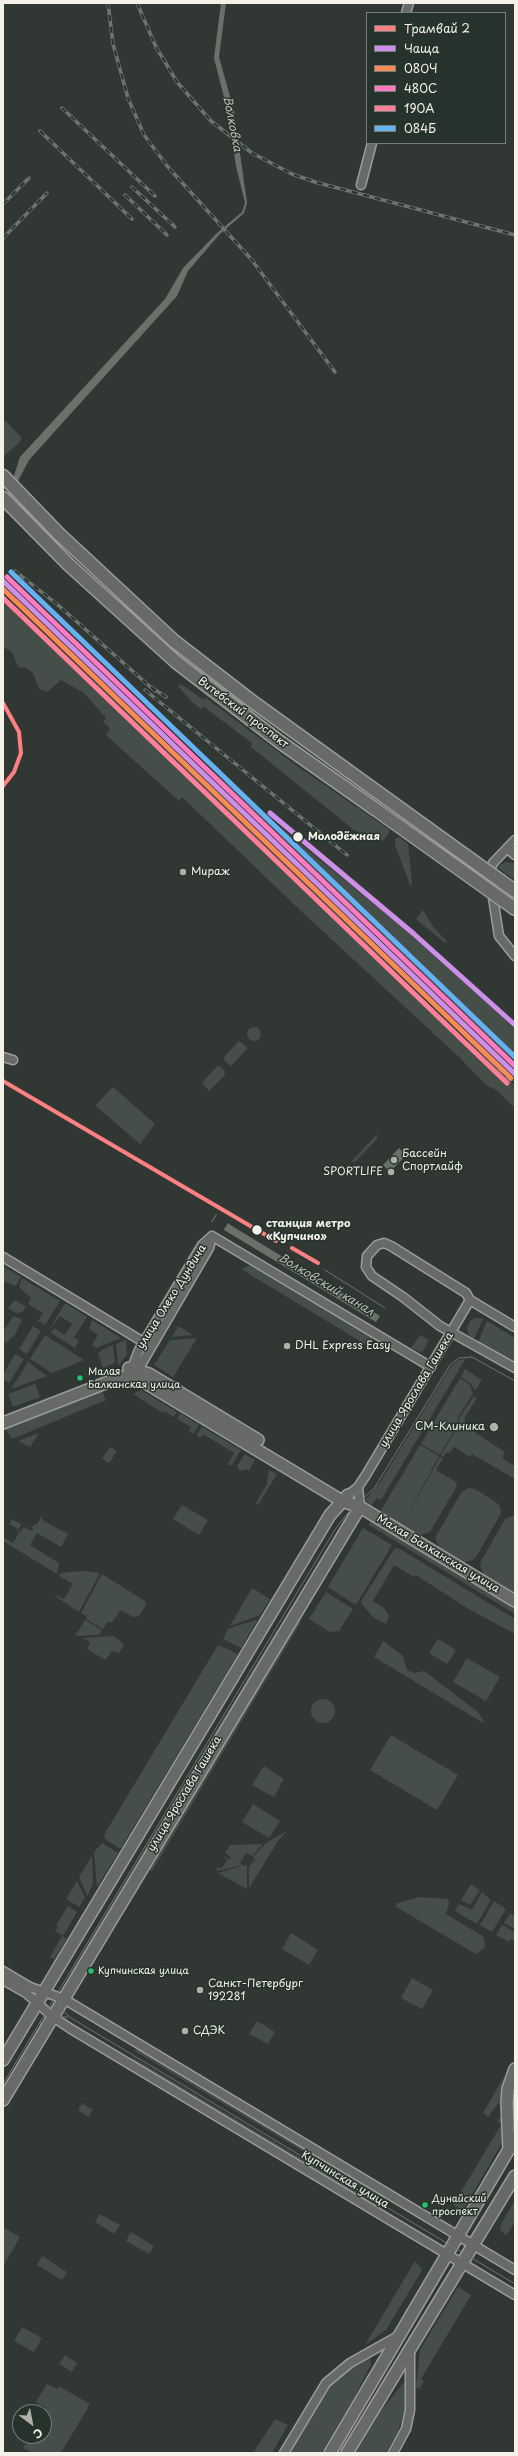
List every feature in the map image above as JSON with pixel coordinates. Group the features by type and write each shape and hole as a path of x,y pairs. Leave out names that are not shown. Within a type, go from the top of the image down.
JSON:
{"main road":[{"name":"Витебский проспект","path":"4,477 22,497 174,641 249,700 515,891"},
{"name":"Витебский проспект","path":"3,498 69,565 176,662 280,742 515,909"}],"street":[{"path":"361,185 372,144"},
{"path":"515,840 493,863 489,872 489,881 499,936 515,956"},
{"path":"507,848 515,855"},
{"path":"3,1057 13,1060"},
{"name":"улица Олеко Дундича","path":"135,1371 147,1344 209,1248 212,1236 431,1367"},
{"path":"515,1327 391,1246 384,1243 377,1245 367,1256 366,1267 372,1276 451,1333 515,1368"},
{"path":"3,1256 147,1344"},
{"name":"улица Ярослава Гашека","path":"3,2060 330,1515 345,1498 358,1487 451,1333 468,1297"},
{"path":"3,1416 118,1370 135,1371"},
{"path":"3,1423 135,1371"},
{"name":"Малая Балканская улица","path":"135,1371 515,1601"},
{"path":"358,1487 360,1507"},
{"name":"улица Ярослава Гашека","path":"3,2100 360,1507"},
{"name":"Купчинская улица","path":"3,1971 30,1987 64,1999 515,2270"},
{"name":"Купчинская улица","path":"3,1980 26,1994 53,2017 515,2296"},
{"path":"509,2150 507,2102 508,2089 515,2068"},
{"path":"330,2453 515,2140"},
{"path":"347,2453 515,2176"},
{"path":"284,2453 326,2383 350,2363 401,2335"},
{"path":"393,2453 406,2429 410,2410 410,2348"}],"shaded area":[{"path":"3,418 21,437 21,441 3,457"},
{"path":"3,594 312,889 515,1089 515,1108 496,1090 486,1085 459,1057 301,911 182,797 179,801 106,735 110,728 103,722 106,718 84,693 61,680 47,692 39,689 33,673 26,668 18,667 12,652 3,647"},
{"path":"181,684 204,700 206,698 297,766 390,830 386,838 382,841 374,839 354,830 251,747 252,743 204,707 201,709 191,701 178,686"},
{"path":"190,753 431,951 515,1029 515,1067 189,755"},
{"path":"399,837 408,844 412,884 410,885 395,845 395,839"},
{"path":"505,862 515,863 515,880 497,867"},
{"path":"423,910 432,925 447,942 445,943 416,919"},
{"path":"254,1027 259,1029 261,1034 259,1039 254,1041 249,1039 247,1034 249,1029"},
{"path":"239,1041 248,1048 231,1066 225,1061 224,1057"},
{"path":"218,1065 224,1070 225,1075 209,1091 202,1083"},
{"path":"113,1087 155,1124 140,1144 96,1105"},
{"path":"377,1134 377,1139 355,1162 351,1162"},
{"path":"251,1265 373,1337 368,1346 241,1269"},
{"path":"3,1266 21,1277 16,1286 3,1281"},
{"path":"22,1278 60,1301 45,1325 38,1321 43,1313 28,1304 31,1298 19,1287"},
{"path":"15,1300 26,1307 23,1312 16,1313 8,1308"},
{"path":"65,1303 87,1317 74,1337 79,1341 75,1348 51,1333 54,1328 65,1335 72,1324 60,1316 48,1332"},
{"path":"13,1316 22,1319 15,1335 6,1343 3,1341 3,1332"},
{"path":"475,1318 483,1319 474,1339 469,1335 467,1328 470,1321"},
{"path":"92,1320 121,1338 96,1348 92,1345 98,1335 89,1329"},
{"path":"487,1321 515,1338 515,1363 478,1342"},
{"path":"33,1326 41,1331 27,1354 19,1349"},
{"path":"178,1326 193,1335 172,1337"},
{"path":"45,1335 84,1360 52,1373 30,1359"},
{"path":"420,1335 429,1340 422,1353 411,1348"},
{"path":"197,1338 173,1377 154,1365 170,1340"},
{"path":"126,1340 127,1355 118,1366 116,1344"},
{"path":"113,1345 115,1363 103,1368 98,1354 101,1350"},
{"path":"15,1354 24,1359 9,1383 3,1379 3,1375"},
{"path":"466,1358 381,1500 377,1498 371,1506 365,1500 381,1481 449,1369 457,1361"},
{"path":"28,1362 47,1376 11,1389"},
{"path":"465,1369 482,1380 475,1391 471,1384 461,1377"},
{"path":"460,1378 470,1385 473,1394 458,1417 456,1427 440,1455 421,1444"},
{"path":"35,1384 40,1397 13,1407 8,1394"},
{"path":"101,1390 106,1400 12,1439 7,1432 5,1427"},
{"path":"141,1390 177,1412 174,1417 164,1411 163,1413 133,1394"},
{"path":"474,1396 477,1398 465,1417 465,1423 468,1428 505,1452 502,1458 515,1466 515,1479 472,1454 470,1457 454,1447 450,1453 447,1452 443,1457 441,1455 457,1428 459,1418"},
{"path":"180,1413 199,1425 193,1434 189,1431 191,1427 177,1419"},
{"path":"202,1427 241,1450 231,1466 228,1464 234,1453 203,1434 200,1438 196,1435"},
{"path":"39,1433 30,1447 18,1441"},
{"path":"420,1445 439,1456 405,1520 440,1457 443,1458 436,1470 456,1482 457,1486 430,1532 420,1535 380,1512"},
{"path":"110,1447 117,1451 109,1463 102,1459"},
{"path":"245,1454 255,1460 249,1471 246,1469 240,1471 237,1466"},
{"path":"269,1470 277,1474 258,1505 256,1503 267,1484"},
{"path":"468,1488 475,1489 496,1502 500,1507 501,1513 476,1557 465,1562 439,1547 435,1538 461,1493"},
{"path":"182,1505 208,1520 199,1535 173,1519"},
{"path":"43,1515 42,1520 68,1534 61,1547 37,1533 30,1545 59,1563 57,1574 3,1541 3,1537 13,1543 19,1533 17,1531 18,1529 9,1524 12,1519 21,1524 18,1531 20,1532 24,1527 32,1531 33,1529 28,1524 32,1527 35,1524 36,1525"},
{"path":"515,1515 515,1594 484,1575 480,1566 481,1561 505,1519"},
{"path":"371,1520 515,1607 515,1614 369,1525"},
{"path":"363,1528 392,1545 357,1603 354,1604 328,1587"},
{"path":"398,1548 515,1619 515,1634 467,1608 416,1575 414,1577 394,1565 373,1601 384,1608 389,1616 386,1624 373,1617 361,1603 394,1549"},
{"path":"83,1571 100,1573 79,1612 52,1594 64,1599 73,1584 59,1576 60,1573"},
{"path":"102,1574 145,1601 146,1605 139,1616 133,1617 121,1610 111,1623 108,1621 103,1629 86,1619 87,1616 81,1613"},
{"path":"252,1588 270,1599 260,1615 230,1626"},
{"path":"290,1590 293,1591 100,1913 98,1912"},
{"path":"326,1592 353,1609 339,1631 330,1632 309,1619"},
{"path":"297,1619 301,1622 152,1871 149,1870"},
{"path":"85,1620 102,1630 99,1635 75,1636"},
{"path":"255,1620 257,1621 241,1648 223,1639 228,1629"},
{"path":"277,1630 279,1631 72,1974 70,1973"},
{"path":"114,1636 124,1645 119,1653 112,1651 105,1660 87,1649 90,1642 83,1638"},
{"path":"438,1639 456,1650 447,1664 429,1653"},
{"path":"383,1641 403,1656 407,1670 414,1673 424,1671 478,1712 485,1724 374,1657"},
{"path":"218,1645 238,1654 121,1848 119,1848 106,1840 104,1835"},
{"path":"467,1658 500,1677 486,1701 453,1682"},
{"path":"323,1699 328,1700 334,1706 334,1716 328,1722 323,1723 318,1722 312,1716 311,1711 312,1706 318,1700"},
{"path":"391,1735 458,1775 437,1810 370,1770"},
{"path":"264,1766 284,1779 274,1797 252,1785"},
{"path":"253,1804 280,1821 269,1838 242,1822"},
{"path":"287,1831 278,1841 249,1888 249,1867 255,1859 253,1857 266,1843"},
{"path":"102,1843 118,1853 97,1887 94,1852"},
{"path":"263,1844 252,1856 246,1853 240,1863 243,1865 217,1871 217,1867 221,1869 227,1861 224,1856 229,1860 231,1857 225,1853 230,1845"},
{"path":"92,1856 93,1884 87,1896 79,1877"},
{"path":"245,1865 247,1866 247,1889 218,1873"},
{"path":"77,1881 85,1898 79,1907 66,1899"},
{"path":"471,1884 480,1890 470,1905 461,1900"},
{"path":"482,1892 491,1900 477,1924 455,1911 459,1904 472,1910"},
{"path":"420,1897 448,1899 449,1903 446,1914 484,1937 485,1948 476,1954 396,1907 397,1903"},
{"path":"494,1901 506,1909 492,1932 480,1925"},
{"path":"68,1906 77,1912 63,1936 55,1931 58,1927 56,1926"},
{"path":"510,1913 515,1916 515,1929 504,1923"},
{"path":"502,1925 515,1932 515,1941 510,1939 509,1942 496,1935"},
{"path":"291,1933 318,1950 309,1965 282,1949"},
{"path":"62,1936 67,1939 54,1959 50,1957"},
{"path":"412,1978 433,1990 422,2009 401,1998"},
{"path":"257,2021 275,2032 268,2044 249,2034"},
{"path":"137,2048 386,2198 385,2200 135,2051"},
{"path":"132,2057 381,2206 380,2208 130,2059"},
{"path":"505,2075 503,2097 488,2117 483,2113"},
{"path":"82,2103 93,2110 88,2117 78,2110"},
{"path":"501,2117 503,2135 502,2143 463,2210 453,2205 501,2125 497,2120"},
{"path":"515,2200 515,2221 506,2236 500,2229 501,2224"},
{"path":"100,2214 120,2225 114,2234 95,2222"},
{"path":"3,2227 20,2237 3,2267"},
{"path":"131,2232 154,2246 149,2254 126,2241"},
{"path":"42,2256 67,2272 62,2280 37,2265"},
{"path":"415,2261 421,2268 421,2272 386,2330 365,2345"},
{"path":"458,2287 471,2295 421,2379 424,2382 419,2389 416,2387 420,2350"},
{"path":"22,2327 42,2338 34,2352 14,2341"},
{"path":"65,2355 77,2363 72,2372 59,2364"},
{"path":"370,2358 371,2364 354,2398 321,2453 290,2453 338,2376"},
{"path":"404,2382 406,2386 405,2408 398,2432 386,2453 356,2453 381,2411"},
{"path":"47,2384 57,2389 59,2386 90,2404 61,2453 32,2453 23,2448 25,2444 52,2444 52,2404 39,2404 36,2402"},
{"path":"275,2419 288,2425 272,2453 253,2453"}],"water":[{"name":"Волковка","path":"221,3 226,3 219,57 234,111 247,203 244,213 219,235 188,271 177,296 29,460 3,510 20,457 165,299 183,268 217,233 242,212 245,203 236,166 228,113 214,58"},
{"name":"Бассейн Спортлайф","path":"399,1148 406,1155 390,1172 383,1165"},
{"name":"Волковский канал","path":"216,1214 232,1226 380,1316 376,1322 211,1222"}],"pier":[{"path":"218,1213 230,1220 223,1231 211,1224"}],"tram line":[{"name":"2","path":"3,703 19,732 21,753 14,772 3,786"},
{"name":"2","path":"3,1081 276,1241"},
{"name":"2","path":"292,1248 318,1263"},
{"path":"325,1270 385,1308"},
{"path":"3,2084 334,1531 346,1515 375,1487 450,1365 459,1358 472,1357 515,1381"},
{"path":"56,1992 61,2009 71,2018 515,2284"},
{"path":"40,2023 52,2017 68,2017"}],"railway":[{"path":"108,3 113,44 128,98 144,135 168,167 251,259 335,372"},
{"path":"137,3 156,47 177,82 211,121 252,153 292,174 315,182 515,235"},
{"path":"62,108 155,196"},
{"path":"40,131 132,219"},
{"path":"3,204 29,178"},
{"path":"132,187 175,227"},
{"path":"3,238 47,193"},
{"path":"125,195 167,235"},
{"path":"15,571 58,605 155,691"},
{"path":"3,588 414,984 515,1085"},
{"path":"151,687 166,697"},
{"path":"145,690 347,855"}],"transit line":[{"name":"084Б","path":"11,572 515,1057"},
{"name":"480С","path":"7,577 515,1066"},
{"name":"Чаща","path":"3,581 515,1074"},
{"name":"080Ч","path":"3,589 511,1078"},
{"name":"190А","path":"3,598 507,1083"},
{"name":"Чаща","path":"270,813 414,934 515,1025"}],"place":[{"name":"Молодёжная","path":"298,837"},
{"name":"Мираж","path":"183,872"},
{"name":"Бассейн Спортлайф","path":"394,1160"},
{"name":"SPORTLIFE","path":"391,1172"},
{"name":"станция метро «Купчино»","path":"257,1230"},
{"name":"DHL Express Easy","path":"287,1346"},
{"name":"Малая Балканская улица","path":"80,1378"},
{"name":"СМ-Клиника","path":"494,1427"},
{"name":"Купчинская улица","path":"91,1971"},
{"name":"Санкт-Петербург 192281","path":"200,1990"},
{"name":"СДЭК","path":"185,2031"},
{"name":"Дунайский проспект","path":"425,2205"}]}
